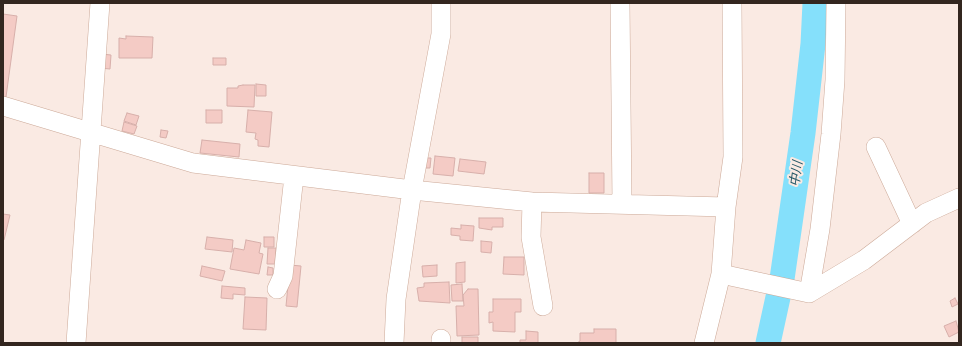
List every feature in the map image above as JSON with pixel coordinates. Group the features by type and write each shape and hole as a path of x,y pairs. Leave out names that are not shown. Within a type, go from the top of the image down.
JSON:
{"street":[{"path":"76,343 100,3"},
{"path":"394,343 396,299 412,190 441,34 441,3"},
{"path":"620,3 622,202"},
{"path":"704,343 721,274 726,206 733,157 732,3"},
{"path":"809,293 820,229 831,134 835,80 836,3"},
{"path":"3,106 193,163 412,190 532,202 622,202 726,206"},
{"path":"876,147 912,224"},
{"path":"278,289 282,276 294,176"},
{"path":"721,274 809,293 864,260 926,213 959,198"},
{"path":"532,202 531,237 544,306"}],"building":[{"path":"3,14 17,16 6,97 3,96"},
{"path":"126,36 153,37 152,58 119,58 119,38 126,39"},
{"path":"102,54 111,55 110,69 100,68"},
{"path":"213,58 226,58 226,65 213,65"},
{"path":"256,84 266,85 266,96 256,96"},
{"path":"255,85 254,107 227,106 227,88 238,88 238,86"},
{"path":"206,110 222,110 222,123 206,123"},
{"path":"248,110 272,112 269,147 258,146 258,140 255,139 256,133 246,132"},
{"path":"127,113 139,116 136,125 124,121"},
{"path":"124,122 137,126 134,134 122,131"},
{"path":"161,130 168,131 166,138 160,137"},
{"path":"202,140 240,144 239,157 200,153"},
{"path":"435,156 455,158 453,176 433,174"},
{"path":"426,158 431,158 430,168 425,168"},
{"path":"460,159 486,162 484,174 458,171"},
{"path":"589,173 604,173 604,193 589,193"},
{"path":"3,214 10,215 4,240 3,240"},
{"path":"479,218 503,218 503,227 492,227 492,230 479,228"},
{"path":"461,225 474,226 473,241 460,240 460,236 451,235 451,228 461,229"},
{"path":"207,237 233,240 232,252 205,249"},
{"path":"264,237 274,237 274,247 264,247"},
{"path":"246,240 261,243 259,253 263,254 259,274 230,269 234,248 244,250"},
{"path":"481,241 492,242 491,253 481,252"},
{"path":"268,248 276,248 275,264 267,264"},
{"path":"504,257 524,257 524,275 503,274"},
{"path":"465,262 465,282 456,283 456,263"},
{"path":"290,265 301,266 297,307 286,306"},
{"path":"437,265 437,276 423,277 422,266"},
{"path":"202,266 225,271 222,281 200,276"},
{"path":"268,267 273,268 273,275 267,275"},
{"path":"449,282 450,303 419,301 417,288 424,287 424,283"},
{"path":"462,284 463,301 452,301 451,285"},
{"path":"222,286 245,288 245,295 233,294 233,299 221,298"},
{"path":"468,289 478,289 479,335 457,336 456,306 464,306 463,295"},
{"path":"245,297 267,298 266,330 243,329"},
{"path":"955,298 958,304 952,307 950,301"},
{"path":"493,299 521,299 521,312 515,312 515,332 493,331 493,322 489,323 489,312 493,312"},
{"path":"956,321 959,332 949,337 944,326"},
{"path":"594,329 616,329 616,343 577,343 580,341 580,333 594,333"},
{"path":"526,331 538,332 538,343 520,343 520,340 526,340"},
{"path":"462,337 478,337 478,343 462,343"}],"waterway":[{"name":"中川","path":"768,343 782,279 803,133 813,44 815,3"}]}
